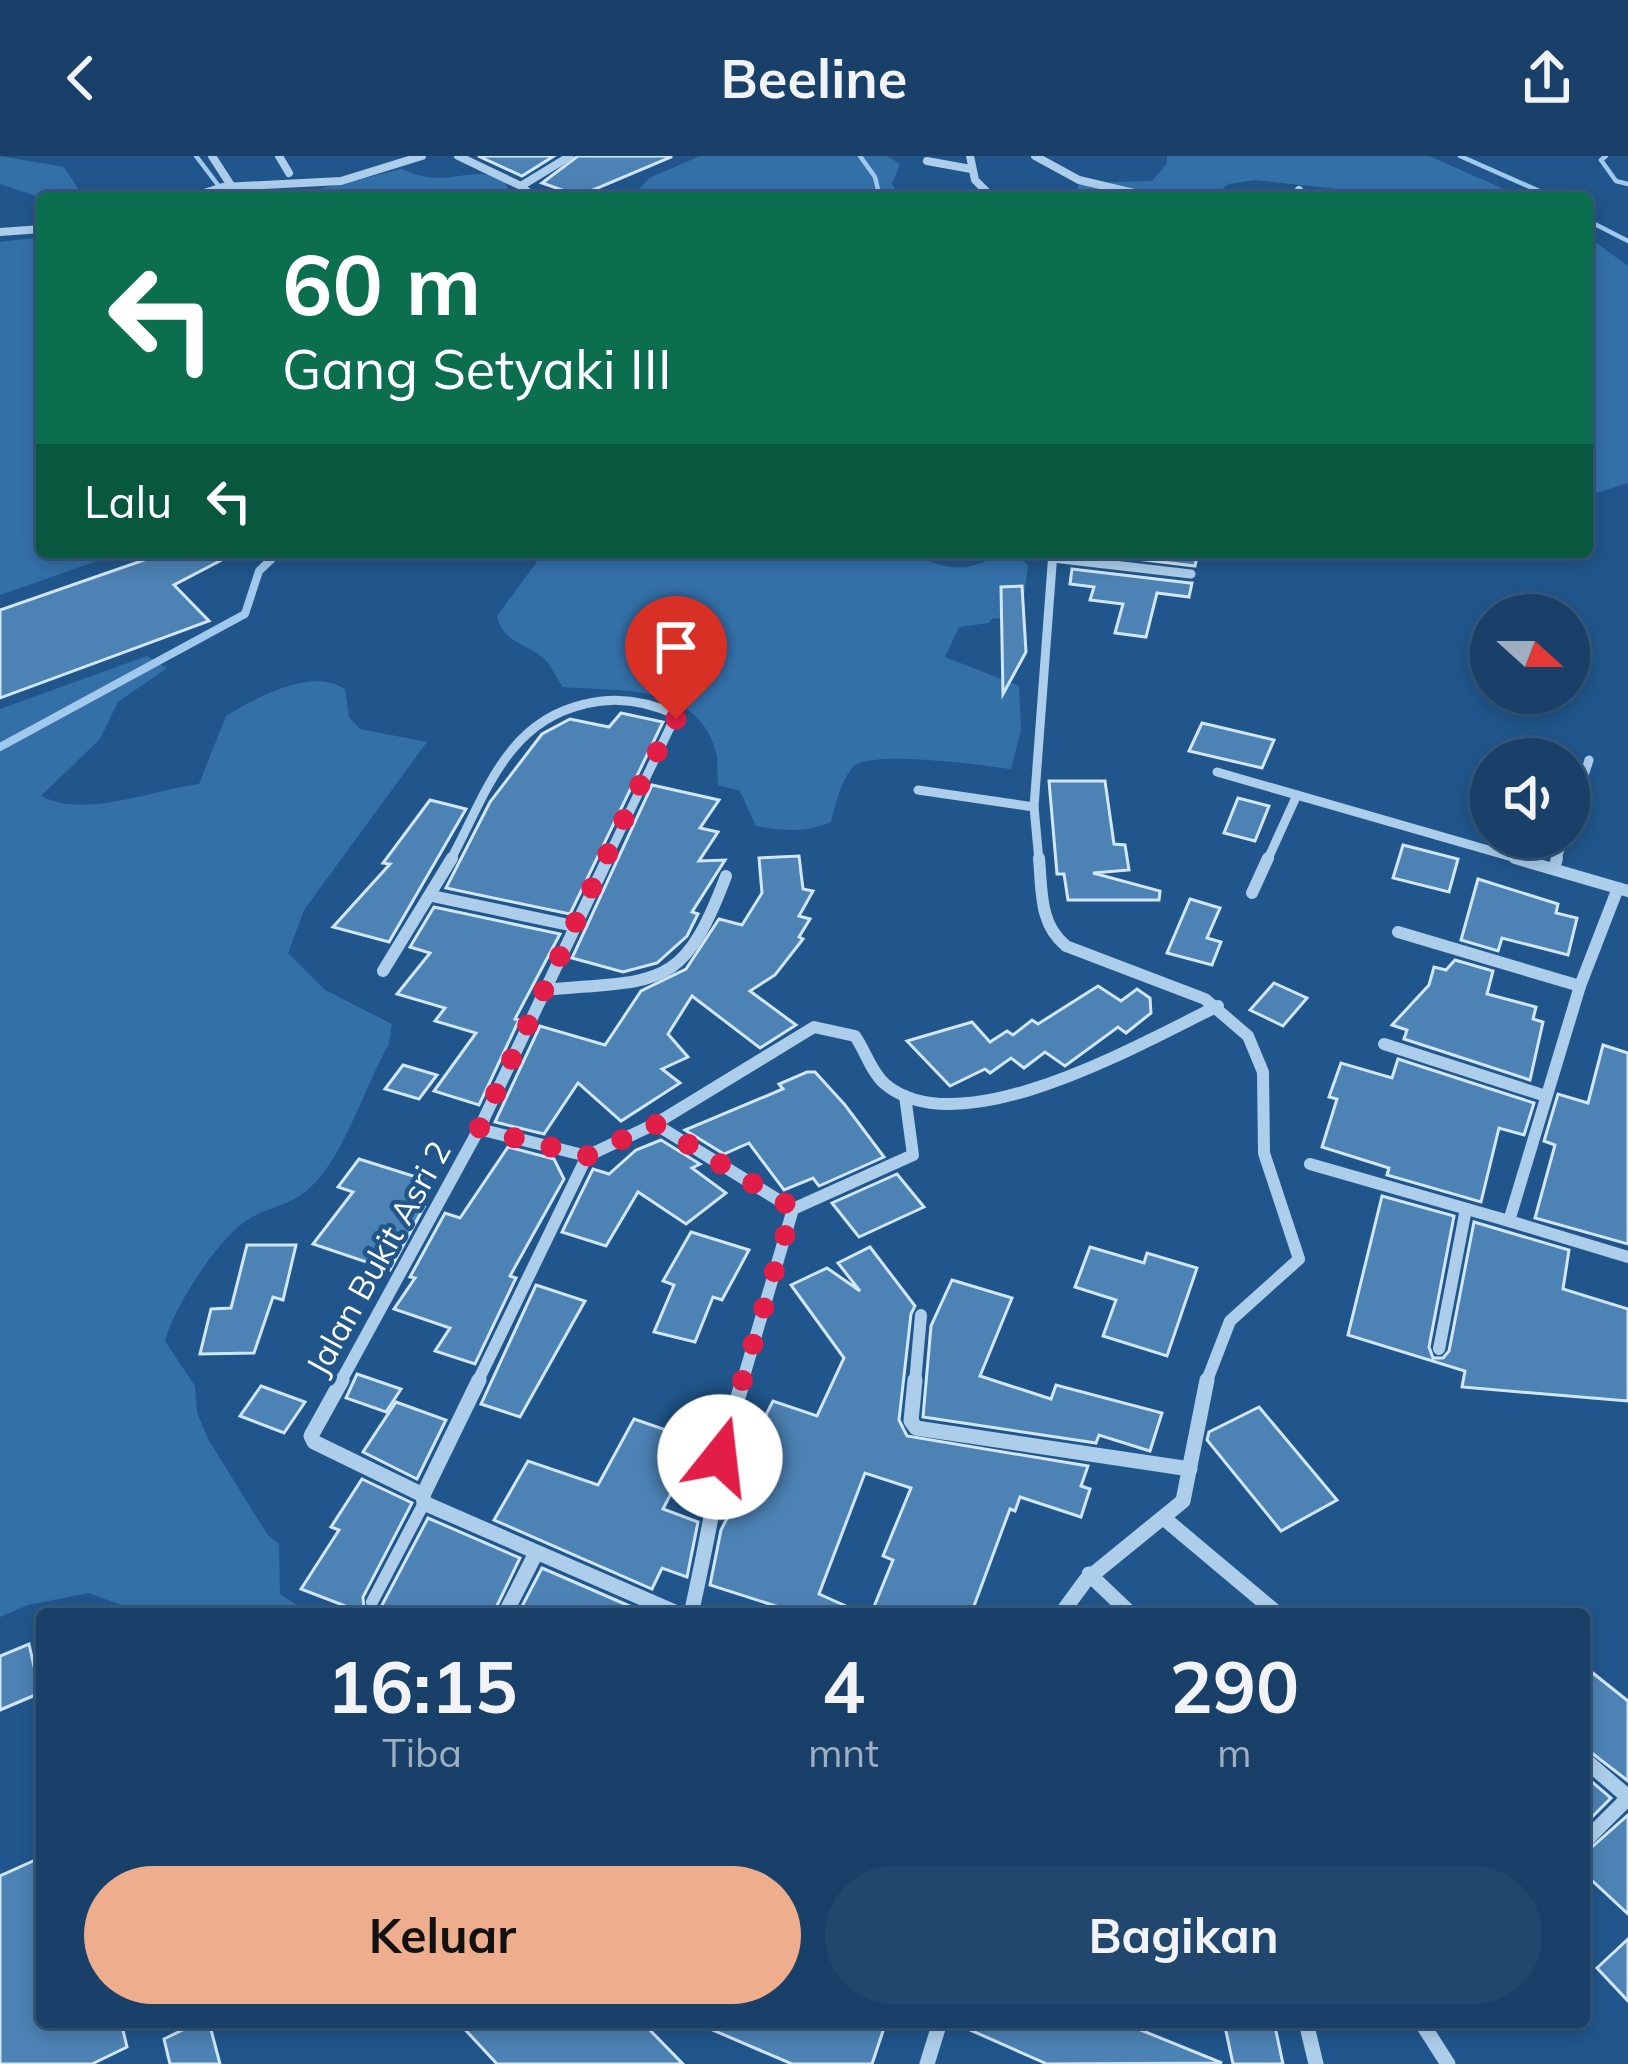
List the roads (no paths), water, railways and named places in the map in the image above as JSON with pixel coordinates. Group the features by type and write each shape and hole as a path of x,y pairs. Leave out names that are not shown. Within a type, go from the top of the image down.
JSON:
{"street":[{"path":"212,156 227,187"},
{"path":"279,156 290,173"},
{"path":"203,192 341,181 422,156"},
{"path":"458,156 528,192"},
{"path":"520,186 570,156"},
{"path":"970,156 971,169 984,192"},
{"path":"1035,156 1079,180 1130,192"},
{"path":"927,161 971,169"},
{"path":"0,232 36,229"},
{"path":"1053,558 1034,807 1042,902 1051,934 1093,958 1218,1006 1241,1026 1260,1058 1265,1092 1263,1148 1268,1172 1296,1233 1299,1258 1227,1325 1218,1343 1183,1501 1166,1520 1089,1574 1065,1608"},
{"path":"1075,558 1191,574"},
{"name":"Jalan Bukit Asri 2","path":"423,1499 314,1442 311,1436 479,1129 676,715 665,707 617,701 565,706 537,721 514,741 432,896"},
{"path":"1217,772 1623,889 1580,986 1509,1221"},
{"path":"918,790 1034,807"},
{"path":"1252,892 1297,795"},
{"path":"1554,869 1557,858"},
{"path":"544,990 665,975 683,962 701,937 726,876"},
{"path":"383,971 432,896 574,926"},
{"path":"1398,932 1580,986"},
{"path":"479,1129 587,1156 655,1124 814,1027 855,1036 882,1082 905,1096 961,1104 1029,1093 1218,1006"},
{"path":"1384,1044 1546,1096"},
{"path":"692,1608 714,1513 720,1457 793,1208 914,1154 905,1096"},
{"path":"655,1124 793,1208"},
{"path":"587,1156 423,1499 666,1608"},
{"path":"1310,1164 1628,1257"},
{"path":"1439,1349 1466,1209"},
{"path":"921,1315 911,1421 916,1428 1190,1469"},
{"path":"1166,1520 1271,1608"},
{"path":"508,1608 536,1553"},
{"path":"1089,1574 1125,1608"},
{"path":"1590,1764 1628,1797 1590,1836"},
{"path":"928,2064 938,2028"},
{"path":"1307,2028 1316,2064"},
{"path":"1425,2028 1448,2064"}],"lane":[{"path":"372,1602 423,1499"}],"waterway":[{"path":"196,156 223,192"},
{"path":"860,156 875,177 879,192"},
{"path":"1460,156 1541,192"},
{"path":"1606,156 1601,160 1616,181 1628,184"},
{"path":"1593,223 1628,241"},
{"path":"0,747 245,614 259,571 273,558"}]}
